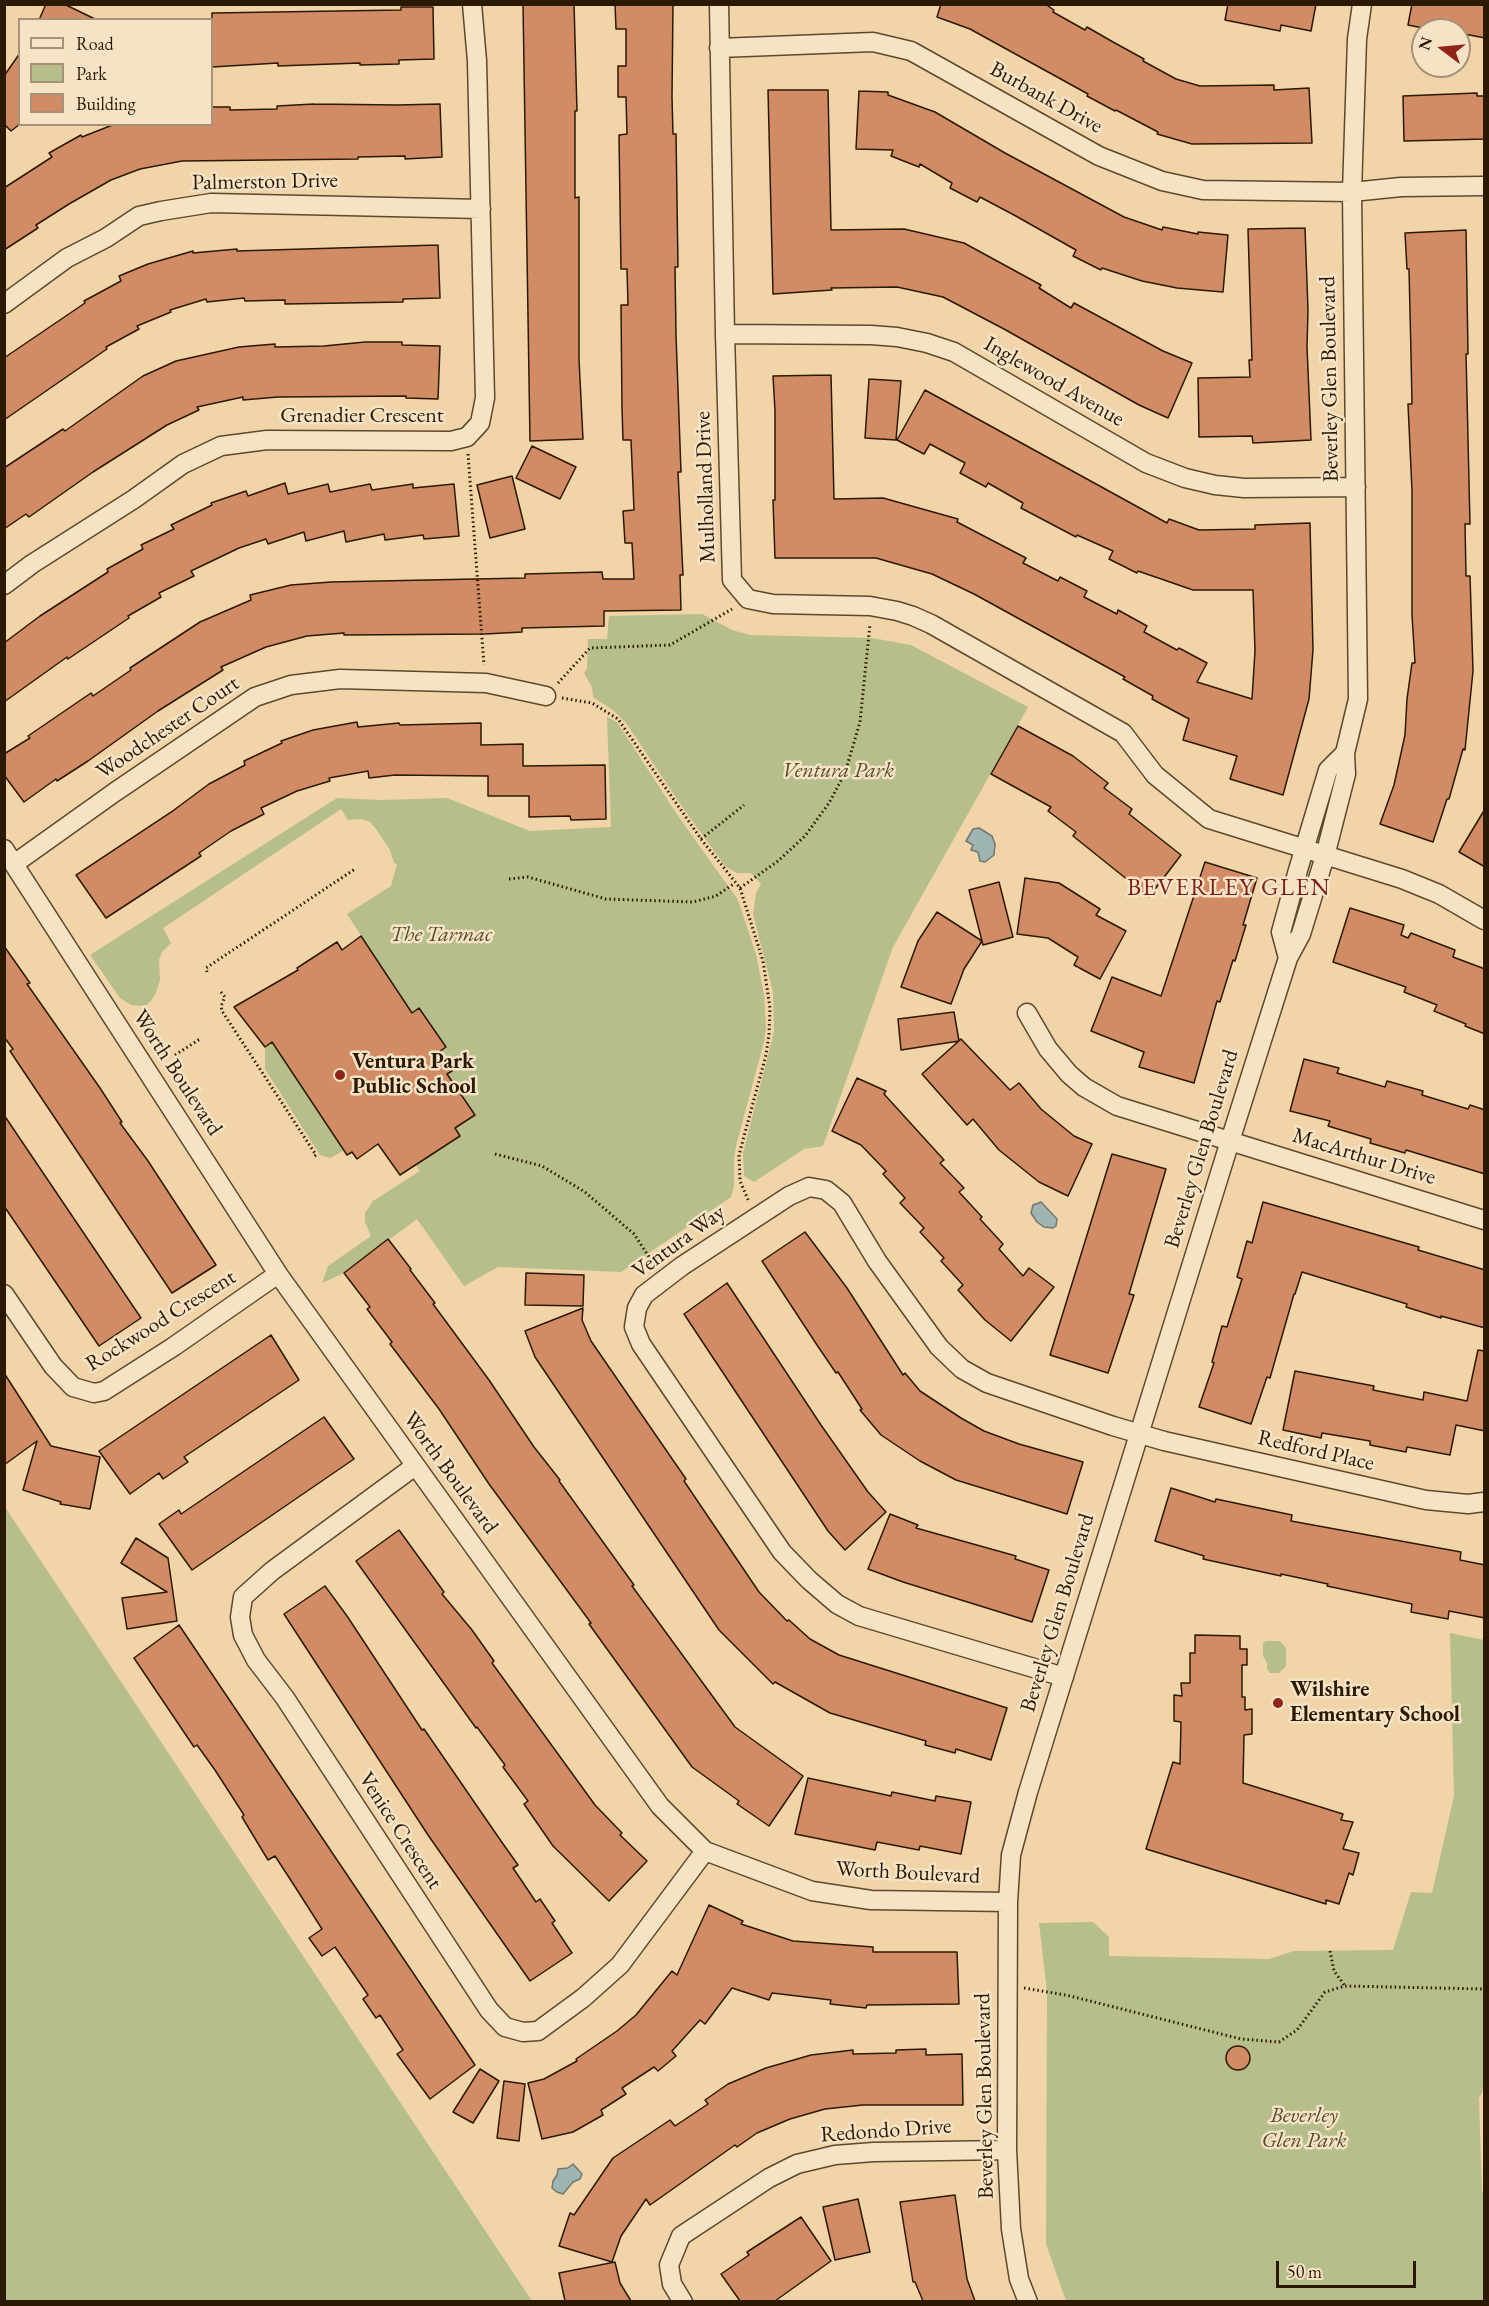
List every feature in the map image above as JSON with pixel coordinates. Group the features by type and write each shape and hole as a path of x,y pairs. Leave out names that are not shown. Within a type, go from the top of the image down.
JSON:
{"street":[{"name":"Grenadier Crescent","path":"4,585 183,464 221,446 267,440 452,441 467,437 480,423 485,398 477,61 472,4"},
{"name":"Mulholland Drive","path":"719,4 732,580 748,599"},
{"name":"Beverley Glen Boulevard","path":"1028,2301 1019,2279 1011,2229 1007,2150 1008,1902 1009,1874 1015,1840 1138,1433 1288,957 1301,934 1325,856 1346,774 1346,753 1358,699 1352,192 1357,39 1362,4"},
{"name":"Burbank Drive","path":"719,48 873,42 911,51 1100,156 1162,181 1203,190 1352,192 1401,187 1485,186"},
{"name":"Palmerston Drive","path":"4,304 67,258 106,238 139,216 161,211 211,202 481,209"},
{"name":"Inglewood Avenue","path":"725,334 871,335 897,337 927,344 954,352 1146,463 1185,478 1215,485 1244,488 1356,487"},
{"path":"748,599 773,604 870,606 897,611 931,624 1123,733 1155,775 1209,819 1402,879 1439,894 1485,920"},
{"name":"Woodchester Court","path":"9,857 115,792 255,697 291,685 340,679 486,683 546,696"},
{"name":"Beverley Glen Boulevard","path":"1288,957 1281,932 1304,849 1329,770 1346,753"},
{"name":"Worth Boulevard","path":"9,857 278,1274 660,1806 705,1851 812,1891 871,1900 1008,1902"},
{"name":"MacArthur Drive","path":"1027,1013 1037,1034 1059,1063 1093,1093 1117,1106 1485,1220"},
{"name":"Ventura Way","path":"1064,1677 859,1616 837,1604 808,1580 782,1552 641,1344 634,1327 637,1308 644,1295 664,1280 789,1196 809,1187 826,1190 842,1203 877,1261 939,1347 962,1369 987,1383 1138,1433"},
{"name":"Rockwood Crescent","path":"4,1294 53,1366 73,1387 94,1393 104,1390 173,1347 278,1274"},
{"name":"Redford Place","path":"1138,1433 1175,1444 1426,1500 1468,1504 1485,1502"},
{"name":"Venice Crescent","path":"415,1466 272,1571 243,1598 240,1617 243,1635 256,1660 285,1698 489,2010 505,2027 523,2032 538,2031 583,1998 620,1965 705,1851"},
{"name":"Redondo Drive","path":"683,2301 672,2284 669,2265 681,2236 769,2178 797,2163 835,2155 874,2152 1007,2150"}],"path":[{"path":"467,437 486,683"},
{"path":"546,696 590,648 670,645 748,599"},
{"path":"740,888 778,861 805,836 836,792 845,773 854,747 864,694 870,606"},
{"path":"546,696 592,703 618,719 701,839 740,888 763,961 770,1008 766,1054 740,1144 738,1164 740,1181 756,1217"},
{"path":"701,839 744,804"},
{"path":"207,972 206,968 355,869"},
{"path":"509,879 528,877 606,899 693,902 716,896 735,883"},
{"path":"221,992 225,997 222,1000 222,1011 316,1155 313,1157"},
{"path":"175,1055 200,1039"},
{"path":"495,1154 542,1166 585,1192 634,1234 664,1280"},
{"path":"1330,1951 1334,1971 1345,1986"},
{"path":"1008,1986 1066,1995 1241,2039 1279,2042 1297,2030 1325,1992 1345,1986 1485,1989"}],"green space":[{"name":"Ventura Park","path":"702,614 732,630 750,635 872,638 911,645 1028,707 893,947 823,1146 804,1149 754,1182 744,1176 743,1153 774,1032 773,992 753,914 756,893 761,884 751,873 737,873 725,866 626,723 614,711 593,697 592,687 584,673 587,669 588,639 607,639 609,616"},
{"name":"The Tarmac","path":"607,717 617,722 676,813 738,900 756,954 764,994 766,1027 736,1146 734,1186 731,1197 621,1272 498,1267 464,1286 417,1219 344,1273 322,1283 328,1266 371,1236 365,1222 365,1213 373,1201 420,1171 416,1165 460,1136 455,1128 475,1115 447,1074 452,1071 439,1052 446,1047 419,1008 412,1013 347,914 391,886 397,864 394,863 390,850 376,829 370,822 362,819 348,820 341,809 163,928 171,943 162,952 159,960 160,980 156,993 145,1006 131,1005 120,998 90,955 337,798 382,800 447,798 530,831 611,827"},
{"path":"272,1042 343,1151 330,1158 320,1155 265,1069 265,1047"},
{"path":"5,1507 532,2301 5,2301"},
{"name":"Beverley Glen Park","path":"1450,1633 1484,1640 1484,2089 1479,2098 1482,2191 1484,2194 1484,2301 1066,2301 1046,2244 1047,1992 1039,1923 1093,1922 1109,1937 1109,1956 1269,1959 1294,1951 1393,1950 1411,1892 1432,1893 1454,1796"},
{"path":"1280,1641 1286,1648 1286,1666 1279,1673 1270,1673 1267,1669 1263,1656 1263,1643"}],"water":[{"path":"979,828 992,836 995,844 994,855 985,862 980,861 978,852 971,850 973,845 966,841 973,829"},
{"path":"1041,1202 1057,1219 1056,1226 1053,1228 1044,1227 1031,1213 1033,1205"},
{"path":"573,2164 582,2174 580,2179 573,2182 563,2194 557,2192 552,2188 558,2169 568,2168"}],"building":[{"path":"46,4 64,4 93,18 40,18"},
{"path":"523,4 574,4 577,111 575,111 575,198 579,197 579,360 583,439 530,441"},
{"path":"615,4 673,4 672,97 673,134 676,134 678,267 675,267 676,335 681,472 678,472 683,575 680,575 681,610 604,611 604,626 522,628 522,632 485,634 344,635 344,633 307,636 266,647 221,667 223,670 24,802 4,775 4,754 30,738 28,736 91,693 93,696 131,670 130,668 200,622 251,600 250,595 291,585 331,582 525,578 525,574 602,572 603,579 634,579 632,543 625,543 623,511 634,510 631,440 623,440 622,408 621,305 628,305 627,269 621,269 619,135 627,134 626,97 618,97 618,66 626,66 626,29 616,29"},
{"path":"941,4 1045,4 1054,10 1053,12 1085,30 1087,27 1176,79 1200,86 1274,85 1274,90 1309,88 1312,143 1192,144 1157,134 1158,132 1087,96 1088,94 970,29 937,17"},
{"path":"1228,4 1316,4 1311,31 1281,25 1280,31 1225,20"},
{"path":"1412,4 1485,4 1485,38 1471,35 1471,18 1411,18 1411,26 1408,25"},
{"path":"401,7 433,7 434,59 399,60 399,64 278,66 278,63 213,67 212,13 401,10"},
{"path":"18,56 18,126 11,131 4,124 4,76"},
{"path":"768,90 828,90 831,230 904,229 964,243 1041,285 1039,288 1071,308 1074,303 1163,351 1192,363 1168,418 1139,405 943,297 897,287 831,288 832,290 773,294"},
{"path":"859,91 888,92 888,95 935,112 1005,153 1124,217 1162,230 1163,227 1198,234 1198,232 1228,235 1223,292 1177,288 1142,281 1102,268 1101,270 1073,256 1076,250 1014,215 980,197 977,202 950,188 952,183 920,164 919,167 891,156 893,150 856,149"},
{"path":"1477,93 1477,96 1485,96 1485,139 1404,141 1403,96"},
{"path":"440,104 442,157 182,161 140,169 111,180 69,204 36,225 38,228 4,250 4,188 52,157 49,153 81,135 82,137 110,126 213,126 213,107 230,107 230,110 277,109 277,106"},
{"path":"1305,228 1311,440 1253,443 1252,436 1199,437 1198,378 1250,377 1249,360 1252,360 1248,229"},
{"path":"1466,230 1470,524 1465,524 1466,576 1470,576 1473,671 1465,750 1463,749 1449,799 1447,799 1433,842 1380,824 1394,785 1405,735 1412,663 1415,663 1408,404 1412,404 1411,354 1409,269 1407,269 1405,233"},
{"path":"438,245 440,298 403,299 403,302 285,304 285,300 245,301 244,298 207,302 206,299 170,310 171,312 137,326 139,329 106,347 107,349 4,420 4,358 85,303 84,301 121,281 119,276 148,264 193,251 193,253 237,249 237,251"},
{"path":"365,342 402,342 402,345 440,346 438,399 406,398 406,396 278,397 243,400 243,397 197,407 199,410 167,425 93,472 29,517 26,514 4,529 4,468 63,429 65,431 143,376 176,361 239,347 275,344 275,347 324,346"},
{"path":"831,375 834,499 883,498 958,519 957,522 1026,558 1023,563 1058,581 1060,577 1087,591 1084,597 1117,614 1118,610 1147,626 1144,632 1207,663 1197,682 1252,699 1255,651 1253,590 1193,590 1138,571 1137,573 1109,559 1113,551 1077,535 1076,537 1021,508 1023,503 988,483 986,487 960,473 965,463 930,444 924,454 897,440 925,390 1167,523 1169,519 1199,530 1255,529 1255,525 1310,523 1313,650 1309,699 1283,795 1230,779 1237,756 1183,740 1189,719 1152,699 1153,696 1123,679 1125,677 974,594 932,574 876,558 775,558 773,376"},
{"path":"869,379 901,381 896,440 865,438"},
{"path":"532,446 576,467 560,499 516,478"},
{"path":"512,476 525,529 490,538 477,485"},
{"path":"285,483 288,494 328,484 330,492 370,484 372,490 413,484 413,488 454,484 459,536 424,539 423,535 385,540 384,534 346,542 344,531 306,541 304,532 268,544 266,539 239,548 191,571 194,576 159,593 161,597 128,616 129,618 68,659 67,657 4,702 4,643 40,616 108,572 107,569 143,549 141,545 174,529 171,525 212,505 211,503 246,491 248,496"},
{"path":"357,722 358,727 399,723 400,725 481,723 481,745 523,744 523,766 605,765 606,819 571,820 570,816 529,817 529,796 488,796 488,776 395,775 369,778 368,771 329,778 330,781 297,791 261,808 264,814 231,831 199,853 201,856 106,918 76,875 209,784 245,765 244,761 282,743 281,741 313,730"},
{"path":"1018,726 1073,756 1108,783 1104,788 1132,809 1129,814 1181,855 1149,897 1073,836 1076,832 1048,811 1051,807 991,774"},
{"path":"1485,809 1485,867 1459,852"},
{"path":"1205,862 1257,878 1235,961 1233,960 1220,1002 1217,1001 1194,1083 1139,1067 1144,1052 1091,1031 1112,977 1161,996"},
{"path":"1025,878 1059,883 1100,909 1096,915 1126,931 1100,979 1074,965 1078,957 1048,938 1017,934"},
{"path":"999,882 1013,937 983,945 969,890"},
{"path":"1350,908 1404,925 1401,935 1408,938 1411,933 1455,950 1453,957 1485,969 1485,1034 1434,1011 1437,1005 1404,992 1406,987 1333,962"},
{"path":"937,912 982,941 964,969 951,1004 901,987 918,941"},
{"path":"361,936 412,1013 419,1008 446,1047 439,1052 452,1071 447,1074 475,1115 455,1128 460,1136 400,1175 378,1144 357,1159 352,1152 347,1155 272,1042 265,1047 234,1007 298,970 297,968 337,942 342,950"},
{"path":"4,946 30,983 27,984 100,1088 122,1122 120,1123 148,1161 216,1265 172,1293 10,1051 13,1049 4,1037"},
{"path":"954,1012 959,1041 901,1050 898,1019"},
{"path":"961,1039 1010,1090 1019,1083 1041,1109 1074,1136 1092,1144 1068,1196 1039,1182 999,1150 973,1119 967,1125 922,1074"},
{"path":"1304,1059 1339,1068 1337,1073 1385,1087 1387,1081 1423,1091 1422,1095 1468,1109 1470,1105 1485,1110 1485,1174 1406,1150 1405,1153 1370,1143 1371,1139 1328,1126 1330,1121 1290,1111"},
{"path":"857,1078 886,1091 884,1094 944,1160 940,1163 964,1188 959,1192 1003,1244 999,1249 1023,1276 1029,1268 1054,1287 1011,1341 985,1320 958,1290 963,1285 941,1261 944,1258 920,1232 924,1228 900,1203 905,1198 883,1174 886,1171 861,1145 832,1131"},
{"path":"4,1115 141,1318 99,1346 4,1206"},
{"path":"1112,1154 1166,1169 1129,1294 1134,1295 1108,1373 1050,1355"},
{"path":"1263,1202 1419,1247 1418,1250 1485,1270 1485,1328 1441,1316 1441,1318 1406,1307 1407,1304 1302,1272 1270,1378 1267,1377 1251,1424 1199,1407 1214,1363 1212,1362 1222,1326 1227,1327 1242,1279 1237,1277 1247,1241 1252,1243"},
{"path":"805,1232 847,1288 903,1375 905,1373 920,1391 984,1431 1019,1444 1083,1462 1067,1514 956,1480 920,1461 881,1435 860,1410 862,1409 838,1372 836,1373 762,1261"},
{"path":"388,1239 634,1585 632,1586 735,1727 803,1776 769,1826 737,1804 739,1801 692,1767 367,1309 370,1307 344,1273"},
{"path":"526,1273 584,1275 583,1306 525,1305"},
{"path":"727,1283 821,1425 868,1492 886,1512 845,1550 828,1531 684,1314"},
{"path":"583,1308 582,1320 591,1341 686,1479 684,1481 759,1592 787,1621 789,1620 810,1639 839,1655 1007,1708 991,1760 956,1749 955,1753 925,1745 926,1741 830,1713 775,1682 773,1684 719,1630 535,1357 525,1331"},
{"path":"271,1335 299,1380 184,1457 188,1462 163,1479 159,1473 130,1494 99,1451"},
{"path":"1478,1350 1485,1351 1485,1431 1456,1425 1450,1455 1407,1447 1406,1452 1370,1445 1370,1441 1322,1433 1321,1438 1283,1430 1295,1371 1374,1386 1373,1390 1423,1400 1424,1392 1467,1401"},
{"path":"4,1373 51,1446 100,1457 90,1509 60,1504 61,1502 23,1490 37,1441 4,1465"},
{"path":"324,1417 354,1459 192,1570 159,1524 179,1510 181,1514"},
{"path":"1171,1488 1215,1502 1216,1499 1292,1515 1291,1521 1461,1552 1460,1560 1485,1565 1485,1618 1449,1611 1448,1619 1411,1612 1412,1604 1327,1586 1328,1584 1203,1559 1204,1556 1155,1541"},
{"path":"890,1514 918,1525 916,1528 1016,1556 1015,1559 1049,1570 1032,1622 868,1569"},
{"path":"399,1530 444,1592 442,1594 472,1630 494,1661 492,1663 595,1805 622,1833 620,1835 647,1861 609,1901 553,1846 524,1804 528,1801 503,1767 505,1765 356,1561"},
{"path":"136,1538 168,1558 177,1621 127,1629 122,1598 167,1592 121,1563"},
{"path":"325,1586 422,1730 424,1729 518,1865 513,1868 536,1902 540,1899 555,1921 552,1923 572,1953 530,1981 428,1835 284,1614"},
{"path":"179,1625 475,2065 430,2099 397,2054 403,2050 380,2015 376,2018 363,1999 368,1995 335,1947 322,1956 309,1938 322,1929 275,1856 268,1860 242,1817 244,1815 215,1770 197,1745 194,1747 134,1658"},
{"path":"1195,1635 1240,1636 1240,1649 1247,1649 1247,1665 1242,1665 1242,1697 1245,1697 1245,1710 1252,1709 1252,1734 1244,1735 1243,1783 1343,1814 1341,1820 1353,1822 1343,1849 1359,1853 1353,1875 1349,1873 1339,1904 1326,1900 1326,1904 1146,1849 1173,1762 1180,1764 1181,1722 1174,1721 1174,1695 1182,1696 1181,1683 1190,1683 1190,1653 1195,1653"},
{"path":"808,1778 891,1796 892,1792 935,1801 936,1796 971,1802 961,1854 920,1846 919,1850 877,1842 875,1850 795,1834"},
{"path":"709,1905 743,1921 741,1924 793,1941 873,1947 873,1952 957,1952 959,2004 867,2005 866,2008 830,2004 831,2000 772,1993 769,2000 732,1988 705,2024 700,2020 672,2051 676,2056 658,2071 654,2067 622,2088 626,2094 601,2110 603,2115 573,2132 542,2139 528,2083 544,2079 577,2061 576,2059 636,2015 672,1971 677,1975"},
{"path":"1238,2046 1247,2049 1250,2058 1247,2067 1238,2070 1229,2067 1226,2058 1229,2049"},
{"path":"926,2049 926,2055 962,2054 963,2105 863,2105 825,2109 790,2119 757,2133 737,2147 735,2145 650,2205 646,2199 621,2236 612,2262 559,2246 570,2213 574,2215 613,2158 670,2120 675,2126 708,2104 705,2100 728,2084 766,2068 811,2055 853,2050 853,2054 896,2053 896,2050"},
{"path":"480,2069 499,2081 473,2123 453,2112"},
{"path":"504,2081 525,2084 519,2141 497,2138"},
{"path":"955,2195 967,2279 975,2301 923,2301 913,2282 900,2202"},
{"path":"858,2199 870,2252 835,2260 823,2207"},
{"path":"801,2217 831,2261 775,2301 740,2301 721,2274 749,2255 747,2252"},
{"path":"615,2262 620,2283 631,2301 565,2301 559,2273"}],"place":[{"name":"Ventura Park Public School","path":"340,1075"},
{"name":"Wilshire Elementary School","path":"1278,1703"}],"district":[{"name":"BEVERLEY GLEN","path":"1229,888"}]}
